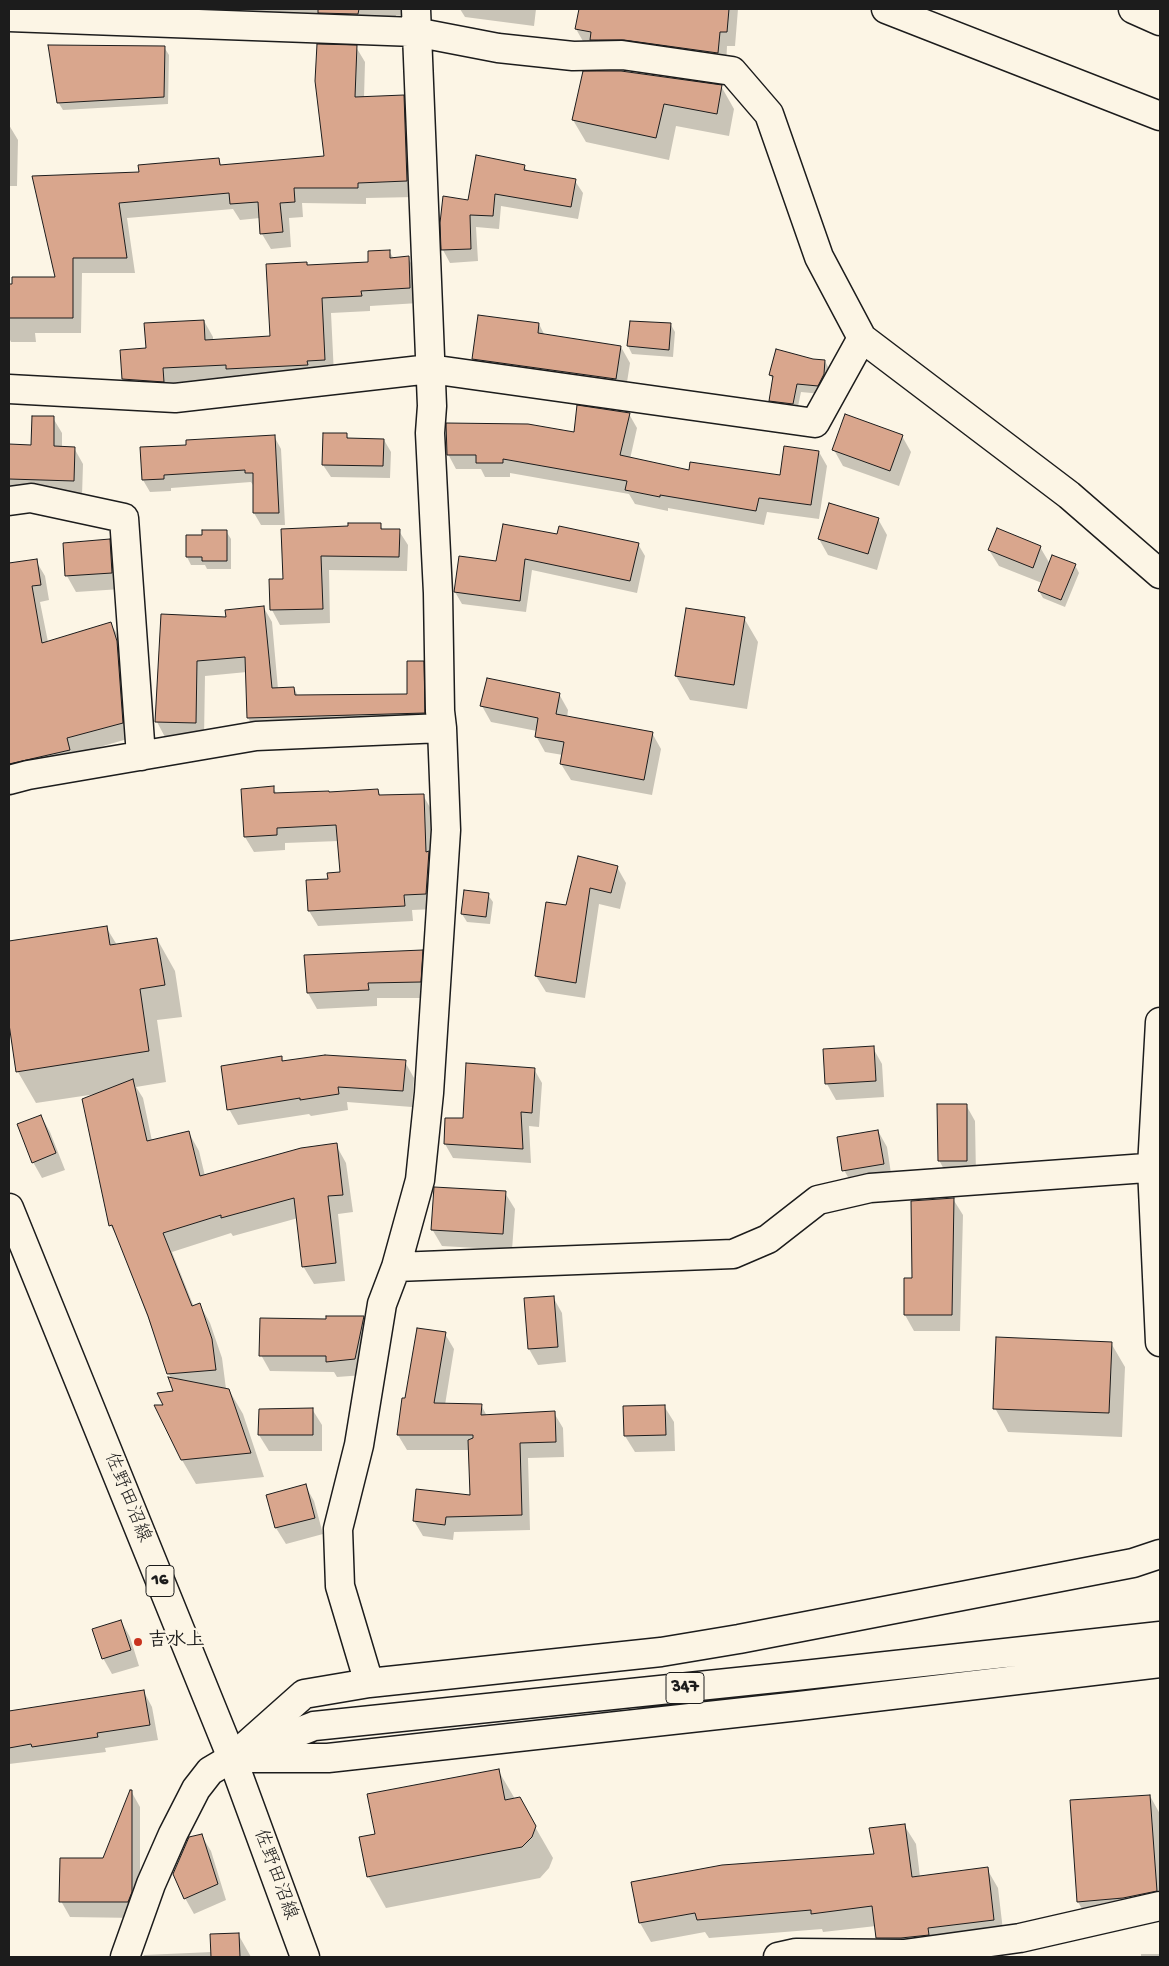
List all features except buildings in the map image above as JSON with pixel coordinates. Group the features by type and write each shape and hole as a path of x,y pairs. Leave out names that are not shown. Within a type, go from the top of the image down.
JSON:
{"main road":[{"path":"886,9 1160,116"},
{"path":"1133,9 1160,21"},
{"path":"9,17 416,20 498,48 574,56 622,55 732,72 770,114 819,257 862,338 1069,495 1160,574"},
{"path":"369,1683 340,1586 338,1529 359,1445 382,1304 396,1267 420,1180 429,1092 446,830 440,711 438,593 430,433 432,406 416,20"},
{"path":"9,389 175,398 430,370 815,423 862,338"},
{"path":"9,501 31,498 124,518 141,756"},
{"path":"9,780 256,736 442,728"},
{"path":"1160,1022 1156,1167 1160,1342"},
{"path":"396,1267 733,1254 768,1239 818,1200 870,1188 1156,1167"},
{"name":"佐野田沼線","path":"9,1208 232,1758 305,1957"},
{"path":"125,1957 151,1884 173,1834 196,1789 210,1771 232,1758 304,1694 369,1683 661,1652 739,1639 1133,1563 1160,1554"},
{"name":"347","path":"232,1758 314,1726 1152,1637"},
{"name":"347","path":"232,1758 328,1758 799,1706 1154,1664"},
{"path":"778,1957 796,1953 904,1956 1020,1938 1160,1906"}],"place":[{"name":"吉水上","path":"138,1642"}]}
